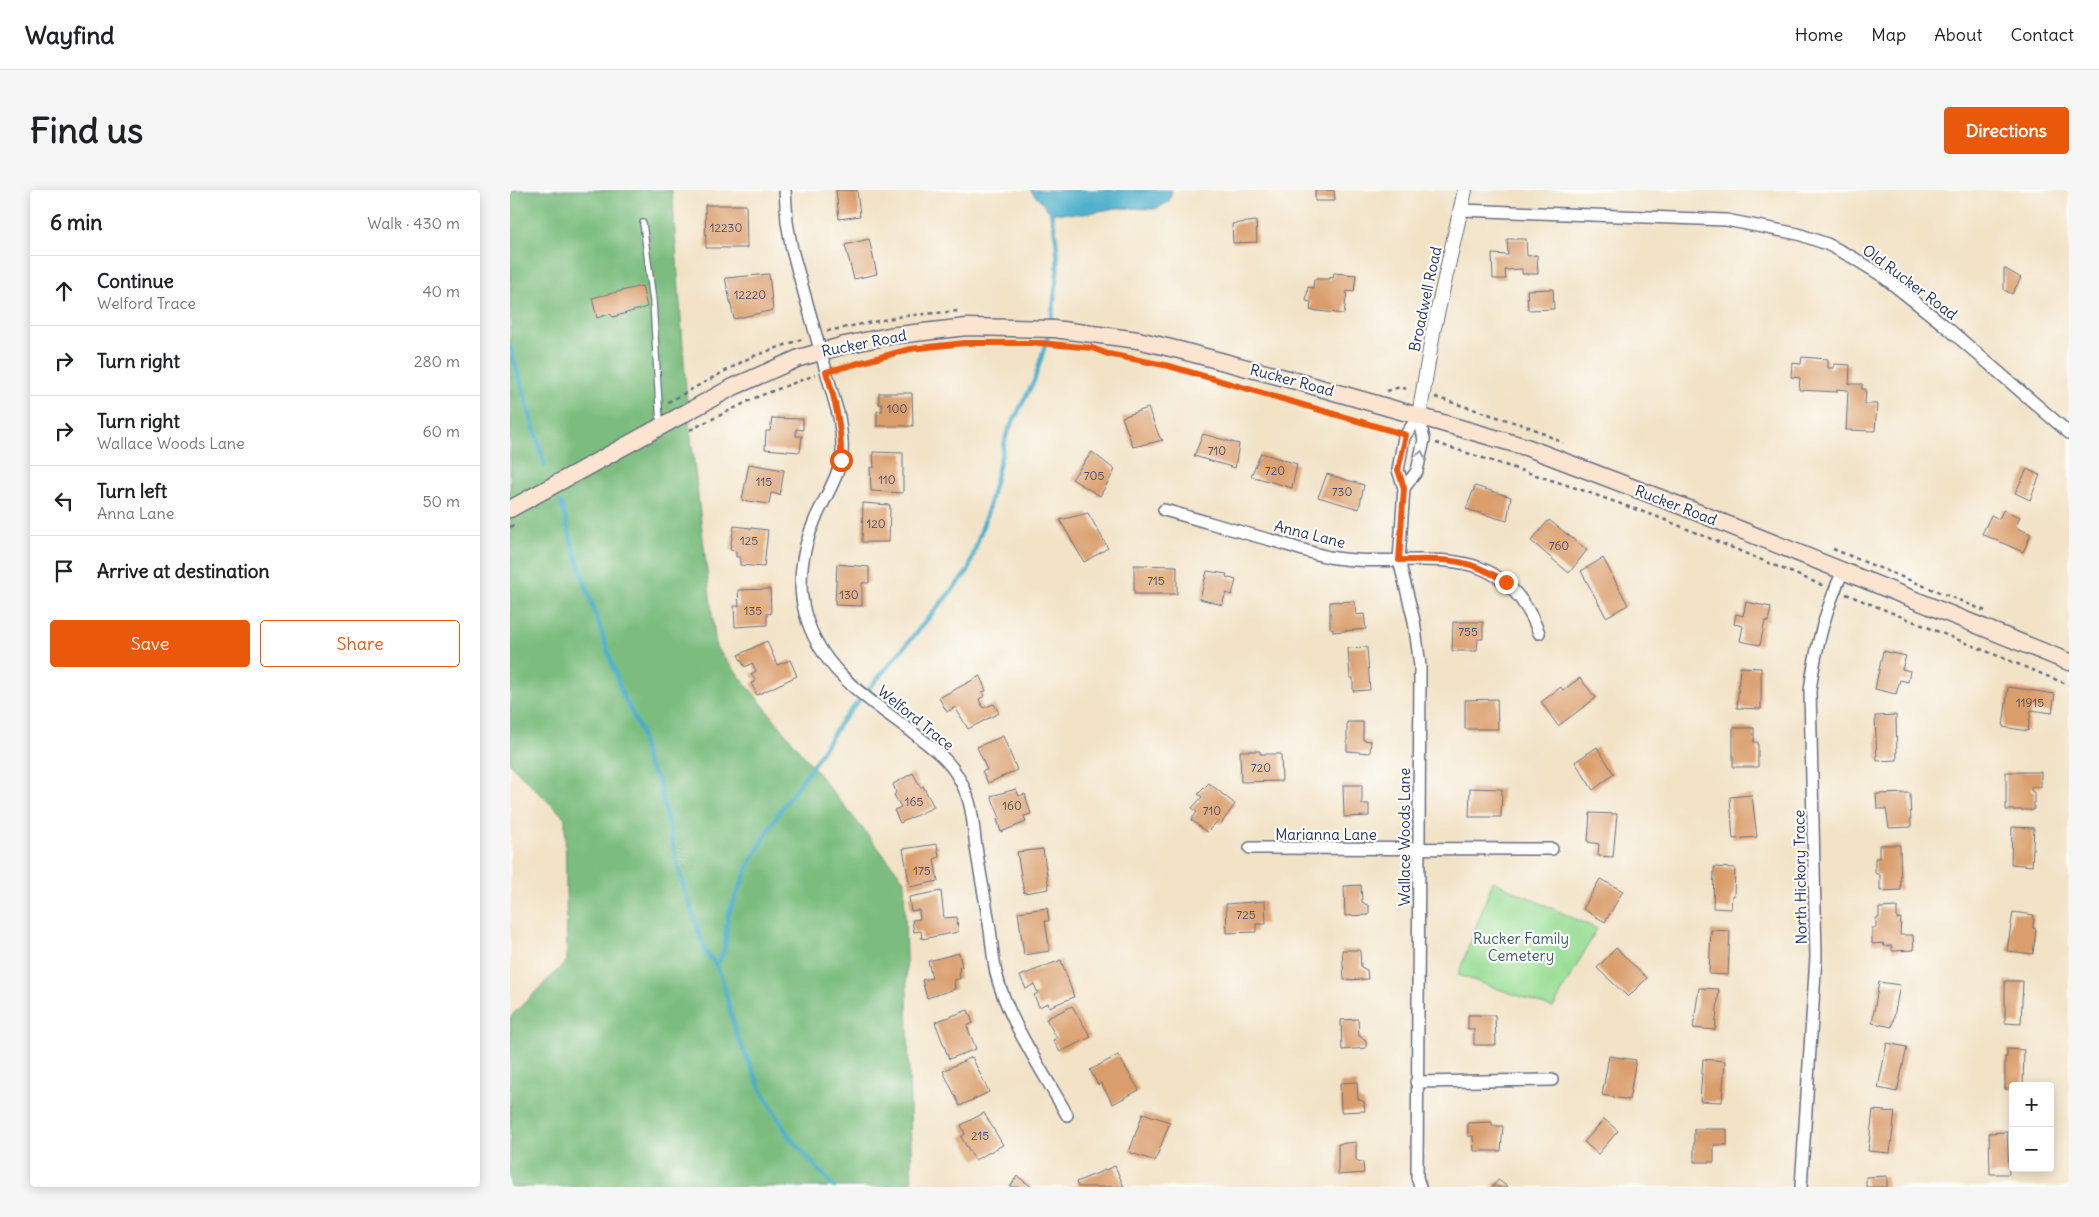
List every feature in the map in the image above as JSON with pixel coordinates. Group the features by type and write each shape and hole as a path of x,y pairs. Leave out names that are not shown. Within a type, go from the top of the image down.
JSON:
{"main road":[{"name":"Rucker Road","path":"514,515 660,426 758,375 821,351 889,336 967,327 1054,329 1090,332 1138,340 1183,351 1419,416 1534,450 1689,509 2069,662"}],"street":[{"name":"Welford Trace","path":"785,190 787,222 792,250 839,418 842,438 841,460 830,490 811,528 805,548 801,590 804,612 821,651 834,668 848,683 943,757 963,786 973,812 976,847 992,954 1003,995 1018,1027 1067,1115"},
{"name":"Broadwell Road","path":"1419,416 1433,332 1465,190"},
{"name":"Old Rucker Road","path":"1461,210 1726,220 1758,224 1798,234 1827,244 1852,257 1888,281 1944,325 2069,433"},
{"name":"Wallace Woods Lane","path":"1419,416 1406,435 1398,470 1404,488 1399,560 1414,621 1420,666 1416,1082 1417,1177 1420,1187"},
{"name":"Wallace Woods Lane","path":"1404,488 1417,471 1424,440 1419,416"},
{"name":"Anna Lane","path":"1164,510 1328,556 1356,560 1453,560 1471,564 1488,571 1506,582 1521,598 1533,616 1540,633"},
{"name":"North Hickory Trace","path":"1801,1187 1816,957 1810,691 1815,654 1834,590 1843,571"},
{"name":"Marianna Lane","path":"1250,848 1552,849"},
{"path":"1416,1082 1552,1080"}],"lane":[{"path":"643,223 653,301 660,426"}],"path":[{"path":"659,408 676,396 751,357 816,335 903,316 967,312"},
{"path":"687,431 757,397 808,376 910,349"},
{"path":"1100,351 1169,366 1406,435"},
{"path":"1379,389 1388,391 1400,387 1422,393 1532,428 1566,445"},
{"path":"1424,440 1576,488 1663,519 2069,685"},
{"path":"510,527 514,515"},
{"path":"1824,546 1997,615"}],"green space":[{"path":"510,190 672,190 687,404 716,647 904,880 912,1187 510,1187 510,1017 567,961 565,818 510,764"},
{"name":"Rucker Family Cemetery","path":"1493,881 1597,929 1553,1008 1458,975"}],"water":[{"path":"1030,190 1172,190 1169,202 1155,209 1116,208 1084,214 1051,213"}],"building":[{"path":"836,190 857,190 860,216 839,219"},
{"path":"1315,190 1334,190 1335,201 1315,201"},
{"path":"705,205 746,205 747,248 706,248"},
{"path":"1256,221 1257,242 1233,243 1232,224"},
{"path":"869,239 877,274 854,279 845,245"},
{"path":"1507,239 1526,239 1527,256 1537,255 1538,274 1522,274 1522,269 1505,270 1506,279 1493,279 1492,254 1508,255"},
{"path":"2004,268 2021,278 2012,294 2004,290"},
{"path":"1334,273 1356,275 1354,292 1347,291 1344,314 1310,310 1311,302 1306,301 1308,287 1313,288 1314,279 1330,279 1330,277 1333,278"},
{"path":"769,274 773,310 734,319 725,278"},
{"path":"642,286 647,307 613,317 610,314 597,318 592,298"},
{"path":"1553,289 1554,309 1528,310 1527,290"},
{"path":"1802,357 1828,359 1828,368 1834,368 1834,364 1850,365 1849,384 1862,384 1862,389 1866,389 1865,404 1877,404 1875,431 1846,430 1848,390 1837,389 1837,392 1799,390 1800,378 1791,377 1792,363 1801,364"},
{"path":"879,393 912,393 913,426 877,426 877,411 882,411 882,404 879,404"},
{"path":"1148,408 1160,438 1163,440 1133,447 1122,417"},
{"path":"772,418 803,419 803,430 796,429 796,436 802,436 800,452 765,449 766,431 770,431"},
{"path":"1203,434 1239,444 1235,468 1194,456"},
{"path":"873,452 903,453 903,493 871,491 870,467 874,468"},
{"path":"1092,452 1115,470 1100,496 1072,479"},
{"path":"1261,453 1297,464 1292,488 1251,476"},
{"path":"749,464 784,470 780,495 771,493 769,504 742,500"},
{"path":"2027,469 2040,475 2030,500 2015,493"},
{"path":"1327,474 1364,485 1359,509 1318,497"},
{"path":"1475,486 1511,497 1507,521 1466,509"},
{"path":"863,503 890,505 889,542 862,542"},
{"path":"2003,510 2020,517 2015,527 2031,534 2023,552 1982,534 1991,515 1999,519"},
{"path":"1088,513 1108,548 1084,562 1060,520"},
{"path":"1549,520 1587,550 1569,573 1531,541"},
{"path":"734,526 768,530 764,567 740,565 740,557 736,557 736,551 730,550"},
{"path":"1603,558 1628,605 1606,617 1581,571"},
{"path":"837,564 869,567 869,583 862,583 862,606 835,605"},
{"path":"1134,565 1177,566 1177,594 1134,594"},
{"path":"1207,571 1227,574 1226,577 1236,580 1232,595 1226,593 1222,605 1200,599"},
{"path":"770,589 771,614 767,613 767,625 735,627 734,606 739,606 738,590"},
{"path":"1355,601 1356,615 1364,614 1366,629 1333,632 1333,629 1330,628 1330,602"},
{"path":"1746,602 1771,607 1768,622 1765,621 1760,645 1740,641 1743,626 1734,624 1736,614 1743,616"},
{"path":"1453,622 1483,622 1483,639 1478,639 1477,651 1452,651"},
{"path":"767,641 777,665 790,660 797,676 757,695 751,683 756,681 751,674 756,671 752,663 745,667 738,655"},
{"path":"1367,647 1370,690 1353,691 1353,678 1350,678 1348,648"},
{"path":"1883,651 1906,656 1902,669 1910,671 1908,682 1900,680 1896,694 1875,689"},
{"path":"1740,667 1761,668 1761,709 1737,708"},
{"path":"980,676 986,691 982,692 985,696 979,699 983,708 994,704 999,713 968,729 955,707 947,712 939,698"},
{"path":"1580,678 1596,698 1558,726 1541,702 1561,687 1563,690"},
{"path":"2008,687 2055,694 2052,713 2031,710 2028,731 2003,727"},
{"path":"1497,699 1498,729 1465,729 1465,700"},
{"path":"1896,715 1897,760 1877,761 1875,716"},
{"path":"1347,722 1363,722 1363,740 1371,741 1370,753 1347,751"},
{"path":"1733,728 1754,728 1754,742 1758,742 1758,767 1733,767"},
{"path":"1003,736 1017,770 988,783 982,771 987,770 977,747"},
{"path":"1597,747 1614,774 1593,790 1575,762"},
{"path":"1240,751 1260,751 1260,754 1281,754 1282,781 1241,782"},
{"path":"2006,772 2041,772 2041,787 2031,787 2031,791 2034,792 2034,810 2006,810"},
{"path":"913,773 921,788 923,786 934,807 900,823 894,810 901,807 894,795 896,793 893,784"},
{"path":"1209,783 1235,804 1221,824 1218,821 1207,832 1191,820 1197,812 1192,808 1202,797 1198,794"},
{"path":"1343,785 1362,785 1362,804 1369,804 1369,816 1344,817"},
{"path":"1470,788 1502,789 1501,817 1469,817"},
{"path":"1016,789 1019,796 1025,794 1031,814 1024,816 1026,822 1001,832 997,819 1000,818 991,796"},
{"path":"1910,793 1911,827 1889,828 1886,809 1877,809 1876,794"},
{"path":"1752,795 1757,837 1733,839 1730,797"},
{"path":"1590,813 1617,814 1613,857 1598,856 1599,844 1588,842"},
{"path":"2012,827 2034,828 2032,866 2011,864"},
{"path":"937,844 939,857 934,859 938,881 910,887 903,849"},
{"path":"1879,845 1900,845 1901,890 1880,891 1880,875 1875,873 1875,858 1879,858"},
{"path":"1043,849 1049,889 1024,893 1017,852"},
{"path":"1714,867 1735,868 1734,896 1732,895 1731,909 1713,908"},
{"path":"1600,879 1623,891 1605,922 1583,909"},
{"path":"1361,885 1362,902 1369,906 1369,915 1345,916 1344,886"},
{"path":"941,891 944,918 957,917 958,932 922,939 921,931 914,932 912,920 920,919 919,910 911,911 909,897"},
{"path":"1265,901 1266,924 1256,924 1256,932 1227,933 1226,904"},
{"path":"1897,907 1897,919 1901,918 1900,935 1913,935 1914,950 1892,951 1892,946 1884,946 1883,943 1872,944 1872,928 1876,928 1879,908"},
{"path":"1047,908 1049,921 1045,921 1050,951 1024,955 1018,912"},
{"path":"2013,912 2034,915 2033,928 2036,929 2033,954 2007,951"},
{"path":"1711,930 1730,931 1728,975 1709,974"},
{"path":"1616,948 1647,978 1628,997 1597,968"},
{"path":"1342,950 1360,950 1361,967 1367,970 1368,979 1344,980"},
{"path":"959,953 962,967 959,966 960,979 954,980 955,989 927,998 922,980 932,978 928,961"},
{"path":"1061,960 1074,997 1049,1007 1048,1003 1039,1007 1034,995 1038,993 1034,984 1026,989 1020,976"},
{"path":"2005,981 2023,981 2021,1024 2005,1023"},
{"path":"1879,982 1900,985 1892,1027 1872,1023"},
{"path":"1699,988 1719,989 1715,1030 1693,1028"},
{"path":"1072,1006 1091,1037 1060,1052 1053,1040 1057,1038 1046,1019"},
{"path":"968,1010 973,1023 967,1026 976,1049 949,1059 935,1022"},
{"path":"1468,1015 1495,1015 1496,1045 1474,1045 1474,1029 1468,1029"},
{"path":"1358,1019 1359,1036 1366,1040 1366,1048 1342,1050 1341,1020"},
{"path":"1887,1043 1907,1047 1897,1092 1878,1088"},
{"path":"2007,1049 2024,1050 2023,1082 2009,1082 2009,1089 2005,1089 2005,1057 2007,1057"},
{"path":"1118,1055 1139,1090 1113,1104 1101,1083 1098,1085 1090,1070"},
{"path":"1609,1056 1636,1060 1629,1100 1602,1095"},
{"path":"972,1057 989,1092 960,1106 943,1071"},
{"path":"1703,1059 1725,1061 1722,1102 1700,1101"},
{"path":"1357,1082 1358,1099 1364,1102 1365,1111 1341,1112 1340,1083"},
{"path":"1873,1110 1895,1112 1890,1153 1868,1151"},
{"path":"984,1113 1003,1145 975,1160 961,1137 965,1134 961,1125"},
{"path":"1143,1113 1170,1122 1155,1161 1129,1152"},
{"path":"1604,1119 1618,1131 1598,1154 1584,1142"},
{"path":"1492,1122 1492,1126 1503,1126 1501,1151 1474,1151 1473,1136 1468,1136 1468,1123"},
{"path":"1694,1129 1727,1129 1727,1145 1714,1145 1714,1162 1694,1162"},
{"path":"2007,1132 2009,1174 1990,1174 1989,1133"},
{"path":"1356,1142 1356,1160 1363,1163 1364,1173 1338,1175 1338,1144"},
{"path":"1115,1166 1124,1187 1078,1187 1076,1182"},
{"path":"1017,1176 1032,1187 1010,1187"},
{"path":"1887,1176 1887,1187 1866,1187 1866,1177"},
{"path":"1498,1180 1508,1187 1492,1187"}],"waterway":[{"path":"1050,326 1057,270 1056,242 1051,213"},
{"path":"716,965 724,952 728,915 750,863 779,812 841,722 968,571 988,510 1007,433 1034,381 1049,333"},
{"path":"510,346 545,466"},
{"path":"561,503 574,550 622,693 640,730 647,764 658,779 679,871 705,951 716,965 722,978 736,1034 762,1091 788,1135 834,1187"}],"route":[{"path":"841,460 842,438 839,418 826,372 910,349 965,343 1040,343 1092,348 1108,354 1169,366 1406,435 1404,437 1398,470 1404,488 1399,560 1453,560 1471,564 1488,571 1506,582"}]}
